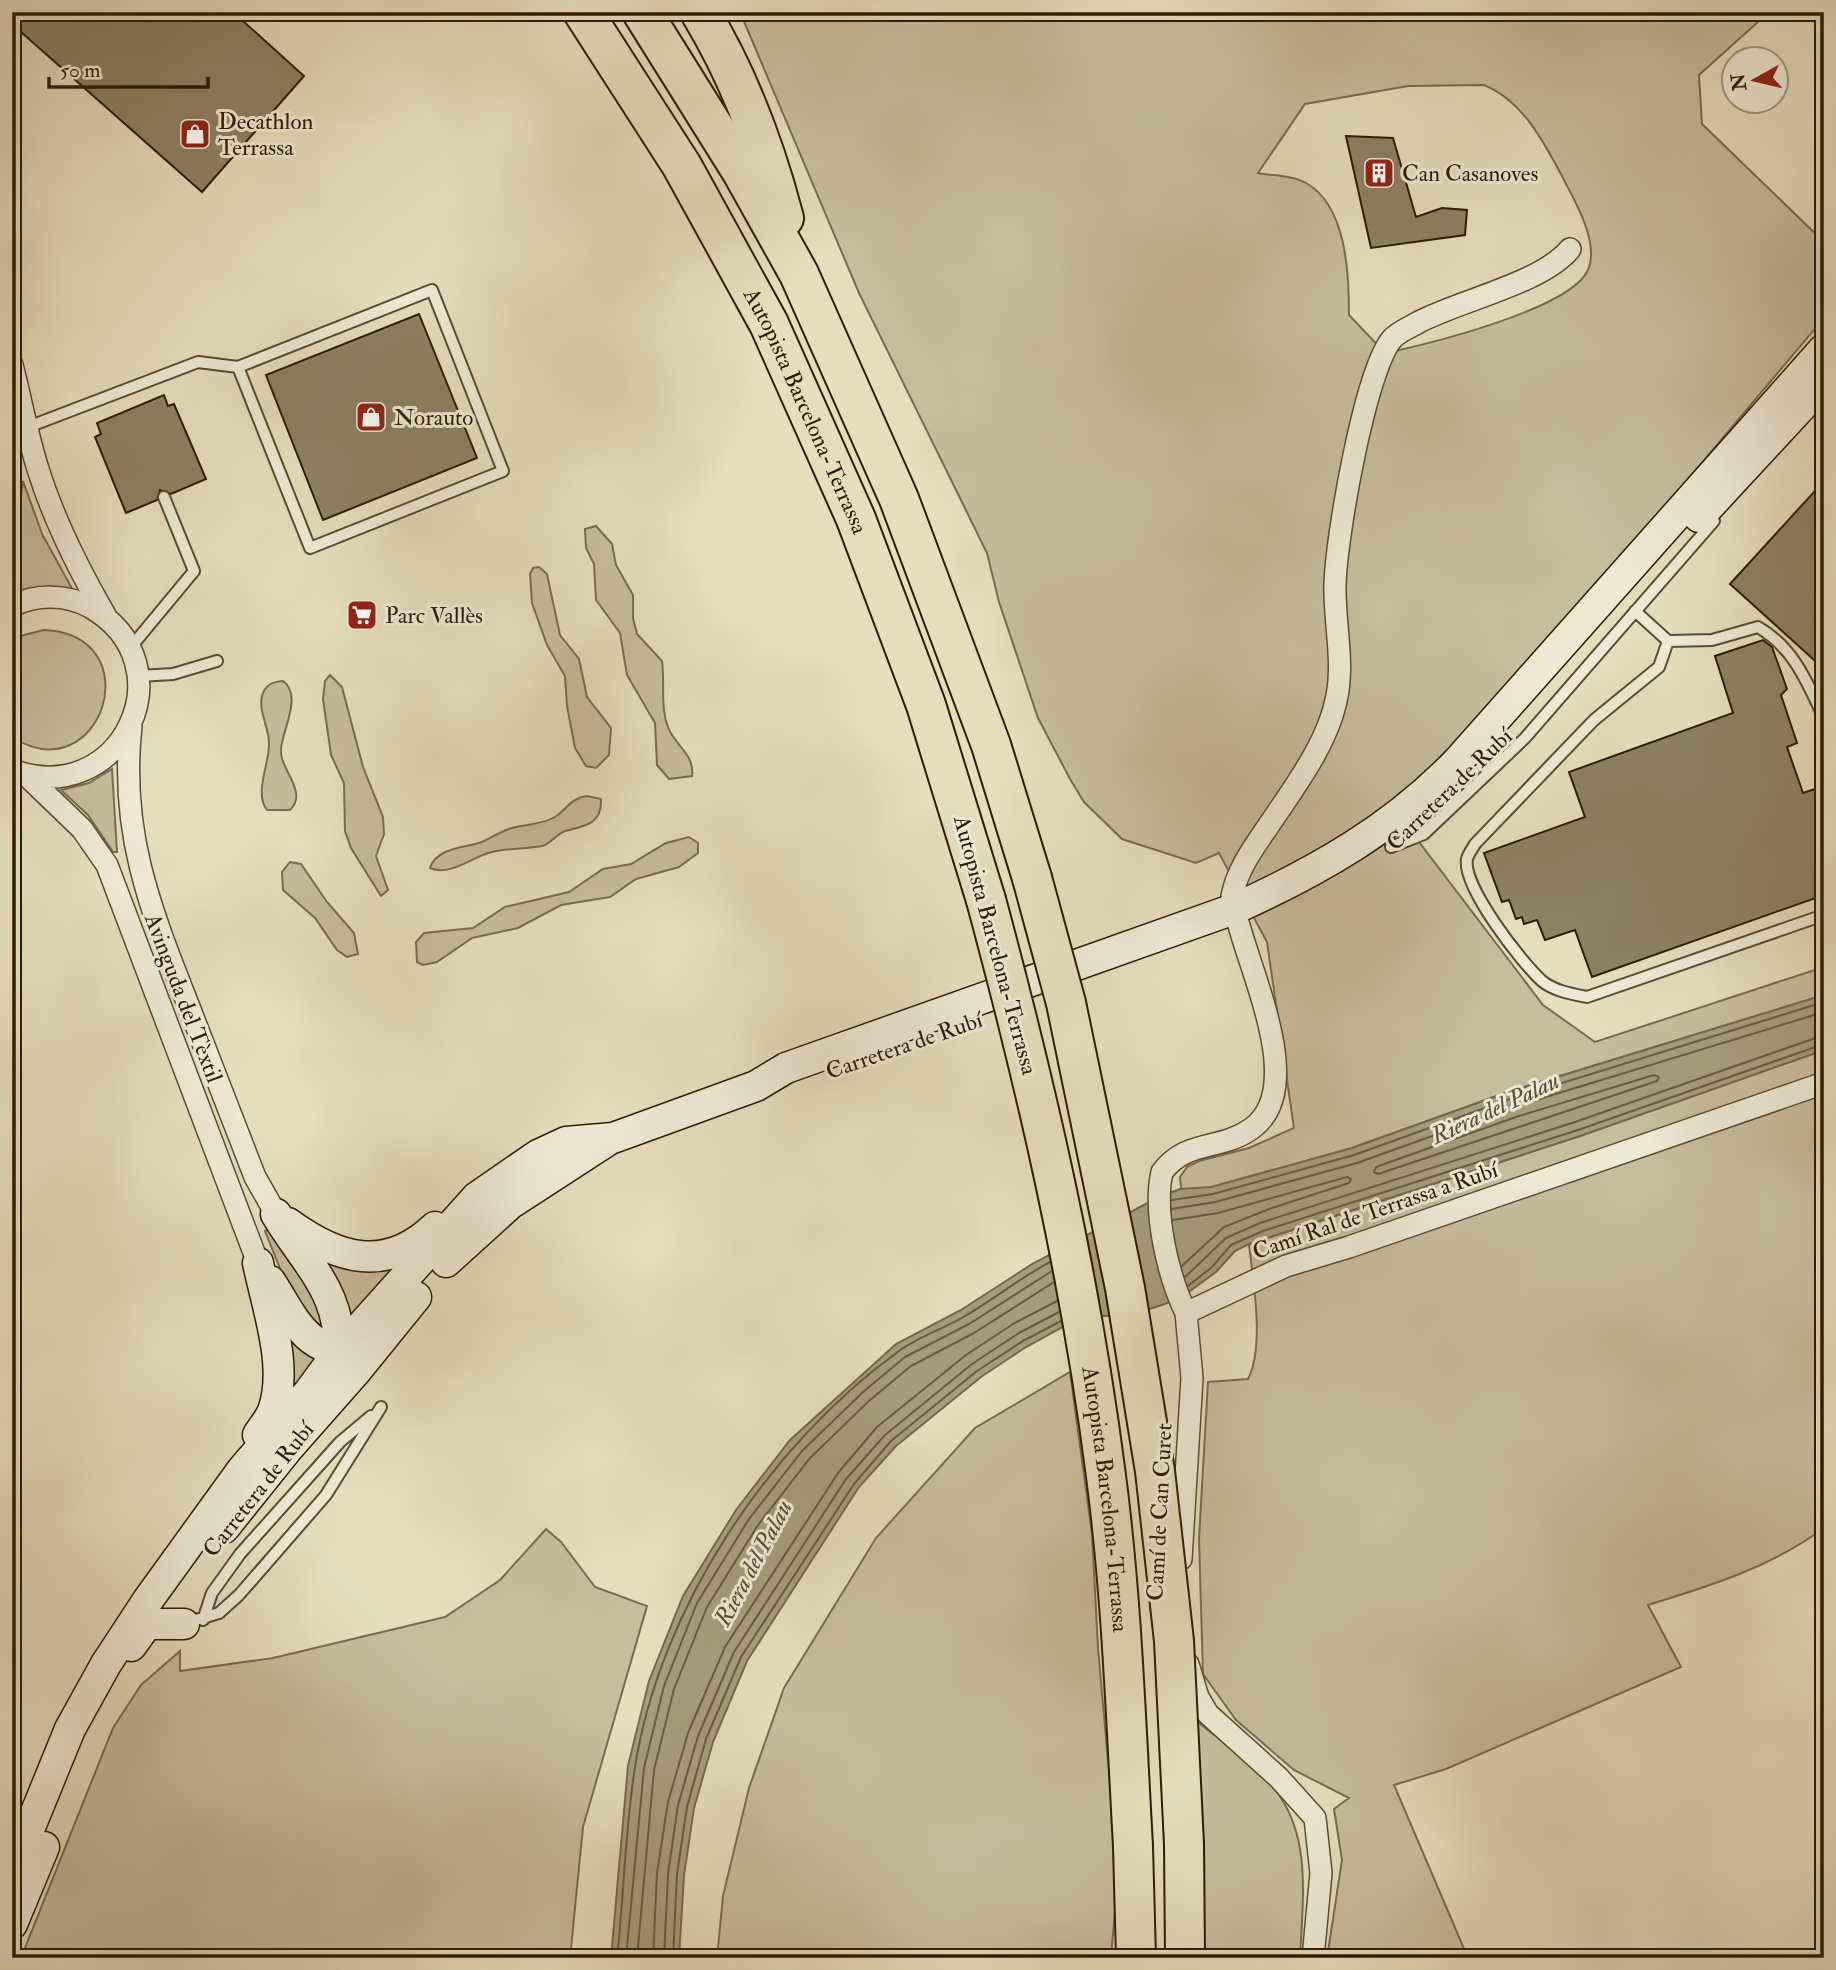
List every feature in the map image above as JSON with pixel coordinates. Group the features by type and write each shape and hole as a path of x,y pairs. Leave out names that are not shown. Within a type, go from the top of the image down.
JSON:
{"highway":[{"name":"Autopista Barcelona-Terrassa","path":"583,12 682,166 769,324 861,532 926,705 986,900 1047,1135 1091,1376 1106,1478 1133,1846 1135,1954"},
{"name":"Autopista Barcelona-Terrassa","path":"642,12 742,172 799,274 899,499 991,745 1032,878 1072,1030 1125,1288 1155,1471 1174,1642 1184,1844 1185,1958"},
{"path":"700,12 717,39 769,161 799,274"}],"main road":[{"name":"Carretera de Rubí","path":"756,1086 790,1085 1237,918 1304,885 1320,868 1392,822 1442,778 1824,349"},
{"name":"Carretera de Rubí","path":"12,1924 93,1727 289,1447 405,1310 479,1229 543,1180 613,1138 756,1086 786,1068 1102,956 1138,951 1237,918 1294,904 1391,847 1423,820 1490,752 1824,382"},
{"name":"Carretera de Rubí","path":"15,1863 70,1729 106,1664 172,1614 185,1547 242,1470 309,1392 340,1350 477,1197 516,1169 566,1142 613,1138"},
{"path":"276,1214 332,1250 355,1257 376,1257 402,1250 425,1236 451,1212 477,1197"},
{"path":"276,1214 330,1295 336,1312 340,1350 336,1376 311,1408 289,1447"},
{"path":"258,1263 287,1312 301,1329 316,1342 340,1350 375,1334 405,1310"},
{"path":"172,1614 171,1545 272,1413 276,1396 277,1359 258,1263"}],"street":[{"path":"1186,1313 1174,1284 1159,1210 1162,1172 1183,1151 1232,1139 1251,1129 1263,1119 1275,1088 1268,1026 1237,918 1236,877 1296,784 1331,720 1338,695 1336,552 1374,376 1395,336 1444,309 1542,271 1570,249"},
{"path":"12,365 51,507 76,564 106,617 131,647 139,676 139,702 131,726 113,752 88,770 57,778 19,772"},
{"path":"12,606 23,601 52,597 80,602 106,617"},
{"name":"Avinguda del Tèxtil","path":"131,726 128,753 131,812 146,897 255,1177 276,1214"},
{"name":"Avinguda del Tèxtil","path":"19,772 82,830 107,865 258,1263"},
{"name":"Camí Ral de Terrassa a Rubí","path":"1186,1313 1303,1259 1349,1247 1824,1083"},
{"name":"Camí de Can Curet","path":"1186,1313 1192,1378 1189,1459 1181,1535 1180,1607 1183,1640 1198,1696 1208,1714 1279,1777 1315,1818 1321,1873 1313,1958"}],"lane":[{"path":"27,427 198,362 238,367 432,290 503,471 310,548 238,367"},
{"path":"1743,488 1824,398"},
{"path":"131,647 194,571 164,497"},
{"path":"1391,847 1424,834 1525,738 1725,508"},
{"path":"1635,611 1668,641 1712,640 1758,627 1772,636 1800,664 1824,718"},
{"path":"1668,641 1659,667 1594,720 1475,844 1467,859 1471,880 1486,912 1543,982 1563,992 1587,997 1824,915"},
{"path":"139,676 173,674 217,661"},
{"path":"382,1407 326,1495 239,1595 219,1613 172,1614 212,1593 240,1554 340,1442 382,1407"}],"shaded area":[{"path":"740,12 1769,12 1731,46 1720,46 1720,56 1699,75 1702,124 1824,242 1824,318 1603,580 1394,809 1543,1005 1595,1042 1824,967 1824,995 1508,1092 1352,1148 1182,1196 1180,1177 1187,1167 1199,1161 1249,1148 1294,1128 1267,942 1219,853 1196,863 1122,839 1084,802 1038,718 999,602 987,553 859,293","holes":["1484,85 1510,101 1530,123 1573,197 1584,221 1591,247 1588,270 1576,284 1555,298 1527,311 1463,334 1385,353 1349,315 1343,243 1330,208 1320,194 1301,180 1258,173 1305,104 1408,86"]},
{"path":"23,481 42,534 74,592 12,594 12,563"},
{"path":"596,526 612,544 616,565 633,595 633,618 637,634 662,661 666,719 671,733 690,762 692,776 669,779 657,765 655,723 627,675 620,633 596,600 594,564 586,548 585,529"},
{"path":"539,567 547,574 560,635 579,659 587,697 611,728 609,755 596,768 586,766 575,748 567,706 565,676 547,645 532,603 530,574 533,568"},
{"path":"44,630 78,638 98,657 105,681 102,707 90,730 70,745 43,749 12,737 12,642 24,635"},
{"path":"330,675 342,687 363,767 383,817 384,834 376,856 388,890 381,896 351,848 345,831 344,783 331,755 323,699 325,681"},
{"path":"283,681 289,687 291,704 281,749 296,796 290,810 267,810 263,803 262,787 269,739 261,702 267,687"},
{"path":"112,769 117,852 113,852 88,815 61,790 89,783"},
{"path":"587,796 601,799 601,808 595,819 585,826 562,832 545,845 492,852 445,870 430,868 445,852 482,842 512,828 550,820 573,801"},
{"path":"689,837 698,843 698,853 679,867 636,879 610,897 561,905 518,928 472,938 437,962 423,965 417,962 416,942 424,933 473,928 505,907 569,892 603,869 631,864 666,843"},
{"path":"290,862 301,864 327,902 354,933 358,954 347,957 337,950 315,918 283,890 282,872"},
{"path":"1824,1050 1824,1528 1783,1554 1761,1564 1717,1583 1648,1605 1681,1667 1446,1769 1394,1785 1468,1958 1327,1958 1342,1860 1334,1809 1349,1798 1294,1770 1236,1720 1203,1674 1199,1539 1208,1382 1248,1379 1253,1365 1257,1332 1249,1244 1580,1136"},
{"path":"269,1229 313,1284 324,1325 312,1324 285,1281 265,1231"},
{"path":"327,1261 402,1266 353,1327"},
{"path":"289,1333 322,1360 289,1402"},
{"path":"1070,1372 1092,1534 1098,1648 1118,1874 1111,1958 717,1958 723,1896 749,1788 784,1688 876,1538 975,1428"},
{"path":"546,1529 561,1542 595,1587 647,1606 583,1827 570,1958 21,1958 113,1728 141,1685 180,1651 180,1671 273,1658 445,1617 500,1580"},
{"path":"1194,1719 1261,1774 1278,1793 1290,1814 1302,1860 1300,1958 1201,1958"}],"water":[{"name":"Riera del Palau","path":"1824,995 1824,1050 1580,1136 1249,1244 1235,1251 1216,1272 1179,1299 1141,1312 1077,1319 1026,1347 981,1377 896,1446 859,1487 747,1661 713,1742 694,1808 684,1875 679,1958 611,1958 628,1766 649,1681 683,1596 736,1510 790,1440 896,1344 961,1310 1032,1264 1159,1197 1180,1189 1211,1187 1352,1148 1508,1092"}],"building":[{"name":"Decathlon Terrassa","path":"12,12 233,12 304,76 202,192 12,24"},
{"name":"Can Casanoves","path":"1346,136 1393,138 1416,217 1442,208 1467,210 1465,235 1371,248"},
{"name":"Norauto","path":"419,314 477,458 323,520 266,375"},
{"path":"164,395 168,406 174,404 206,479 171,494 160,490 157,500 126,513 95,437 101,434 97,423"},
{"path":"1824,481 1824,669 1730,584"},
{"path":"1763,640 1772,647 1787,689 1781,695 1797,743 1787,747 1803,793 1824,786 1824,895 1592,977 1575,930 1545,940 1537,920 1524,924 1522,917 1516,919 1509,900 1502,902 1484,853 1585,817 1569,772 1733,713 1715,656"}],"place":[{"name":"Decathlon Terrassa","path":"195,134"},
{"name":"Can Casanoves","path":"1379,173"},
{"name":"Norauto","path":"371,417"},
{"name":"Parc Vallès","path":"362,615"}]}
